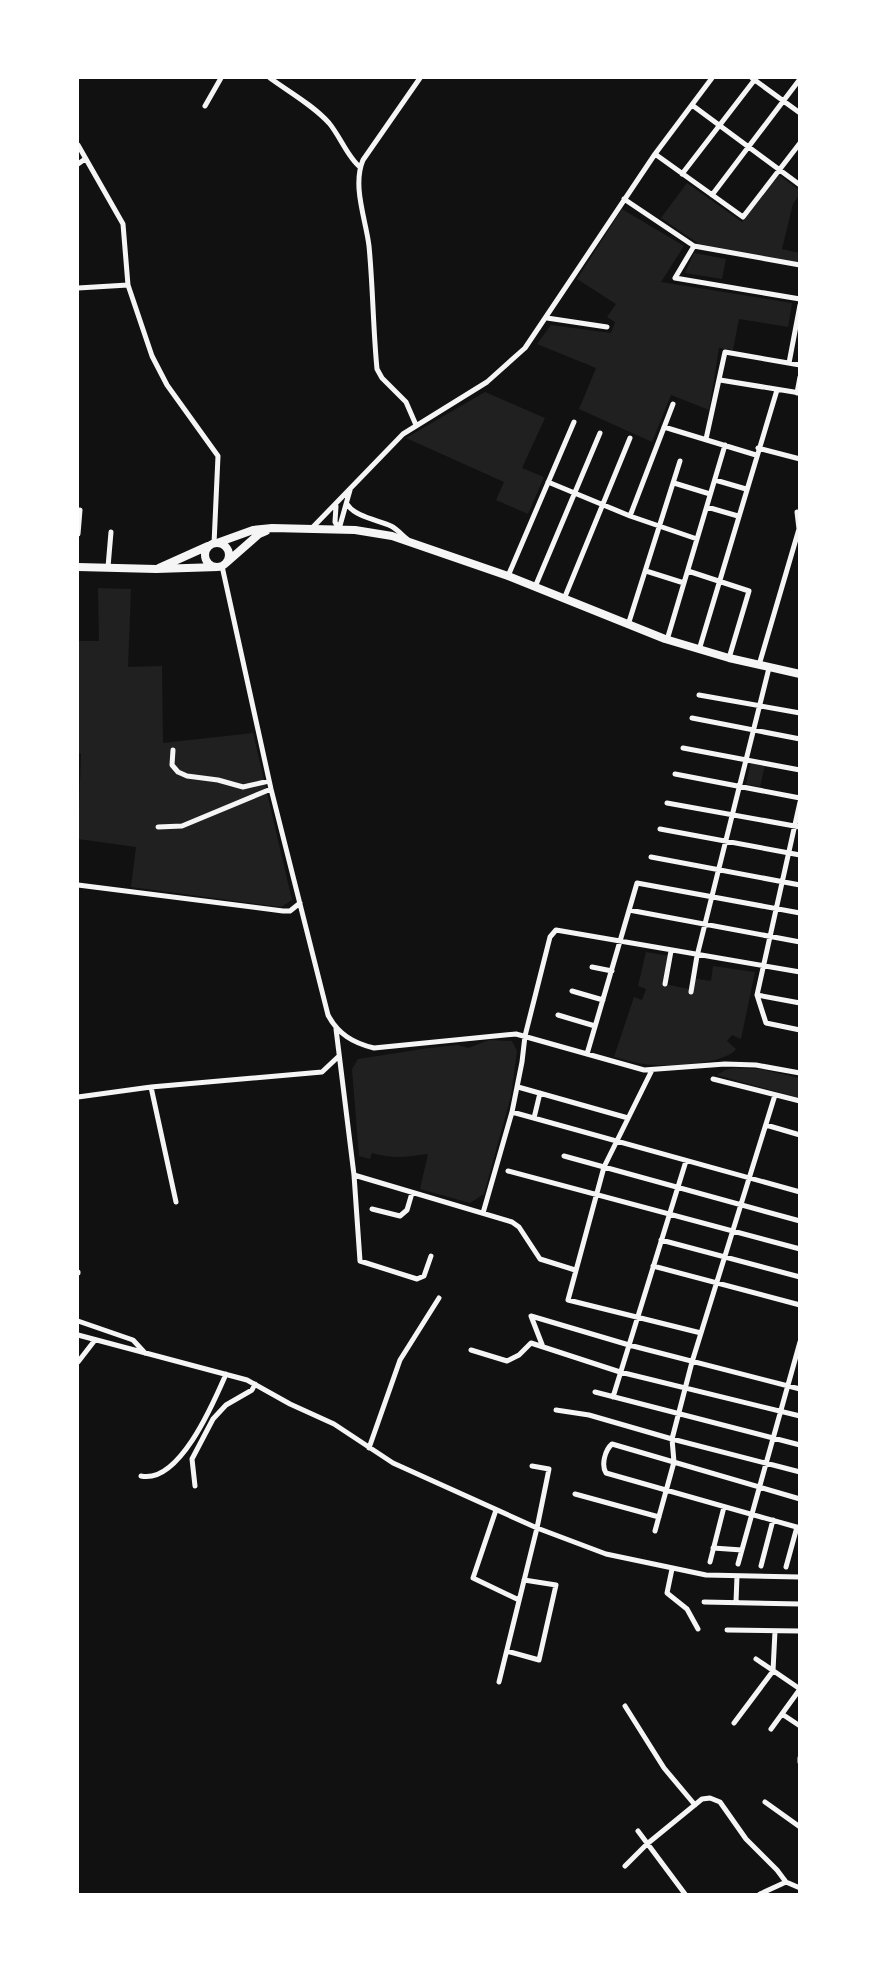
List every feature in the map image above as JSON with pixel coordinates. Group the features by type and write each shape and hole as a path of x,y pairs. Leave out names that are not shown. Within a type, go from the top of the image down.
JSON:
{"main road":[{"path":"78,566 156,569 222,566 259,534 272,528"},
{"path":"156,569 214,544 253,530 312,528 368,531 412,543 508,576 667,640 759,666 800,674"},
{"path":"214,544 224,545 228,551 228,558 222,566 208,563 205,556 206,549 214,544"}],"street":[{"path":"205,106 221,78"},
{"path":"270,78 327,121 346,145 354,163 360,168"},
{"path":"416,425 406,402 382,378 377,369 369,246 359,183 360,168 420,78"},
{"path":"312,528 336,506 399,437 502,370 528,345 655,154 712,78"},
{"path":"682,174 754,78 800,113"},
{"path":"712,195 800,79"},
{"path":"692,105 800,185"},
{"path":"655,154 743,217 778,169 800,143"},
{"path":"78,145 123,224 128,285 159,371 218,456 214,544"},
{"path":"78,164 85,158"},
{"path":"624,200 694,246 800,265"},
{"path":"694,246 674,278 800,299"},
{"path":"78,288 128,285"},
{"path":"789,363 800,305"},
{"path":"547,318 606,327"},
{"path":"706,439 725,352 800,365"},
{"path":"720,380 798,393 800,377"},
{"path":"699,650 756,454 777,390"},
{"path":"630,516 673,404"},
{"path":"508,576 574,422"},
{"path":"664,426 756,454"},
{"path":"536,587 600,433"},
{"path":"564,599 630,438"},
{"path":"667,640 725,445"},
{"path":"758,448 800,458"},
{"path":"628,625 680,461"},
{"path":"715,480 746,489"},
{"path":"548,482 660,528 697,539"},
{"path":"674,484 710,494"},
{"path":"339,529 350,489"},
{"path":"347,504 350,509 357,513 393,527 412,543"},
{"path":"336,506 336,522 339,529"},
{"path":"707,507 738,516"},
{"path":"78,534 80,510"},
{"path":"759,666 799,529 796,512"},
{"path":"108,568 111,532"},
{"path":"222,566 269,781 328,1015 336,1029 354,1175 360,1261 417,1279 424,1276 431,1256"},
{"path":"646,571 684,583"},
{"path":"688,571 749,591 729,658"},
{"path":"691,992 697,956 770,668"},
{"path":"699,695 800,713"},
{"path":"692,718 800,739"},
{"path":"683,748 800,770"},
{"path":"173,750 172,765 174,769 187,776 218,780 242,787 269,781"},
{"path":"676,774 800,798"},
{"path":"158,826 182,826 271,789"},
{"path":"800,802 797,826 788,853 758,995 766,1023 800,1030"},
{"path":"667,803 797,826"},
{"path":"660,829 800,855"},
{"path":"651,857 800,885"},
{"path":"587,1054 637,883 800,913"},
{"path":"78,884 283,911 290,911 300,903"},
{"path":"629,910 800,942"},
{"path":"483,1213 512,1112 518,1087 525,1036 552,933 560,929 697,956 800,972"},
{"path":"665,984 671,951"},
{"path":"592,966 612,971"},
{"path":"572,991 603,1000"},
{"path":"758,995 800,1003"},
{"path":"558,1015 595,1026"},
{"path":"336,1029 353,1041 374,1048 516,1034 636,1069 652,1070 725,1064 756,1065 800,1073"},
{"path":"78,1097 151,1087 322,1072 339,1056"},
{"path":"652,1070 604,1167 595,1193 568,1300 701,1333"},
{"path":"714,1079 800,1101"},
{"path":"151,1087 176,1202"},
{"path":"518,1087 628,1118"},
{"path":"534,1118 540,1093"},
{"path":"655,1531 674,1462 672,1439 692,1362 775,1094"},
{"path":"512,1112 800,1192"},
{"path":"766,1125 800,1135"},
{"path":"564,1156 800,1221"},
{"path":"613,1396 686,1161"},
{"path":"508,1171 800,1249"},
{"path":"354,1175 504,1218 519,1227 537,1255 544,1262 575,1270"},
{"path":"372,1209 400,1216 407,1210 412,1193"},
{"path":"661,1240 800,1277"},
{"path":"653,1266 800,1305"},
{"path":"369,1448 400,1360 439,1298"},
{"path":"543,1347 531,1316 628,1345 800,1389"},
{"path":"78,1321 132,1340 146,1353"},
{"path":"78,1335 226,1374 255,1384 290,1404 334,1424 394,1463 537,1528 606,1554 706,1575 800,1578"},
{"path":"78,1362 95,1340"},
{"path":"738,1564 787,1386 797,1359 800,1342"},
{"path":"471,1350 507,1361 519,1355 531,1343 620,1372 800,1416"},
{"path":"141,1476 154,1477 161,1474 181,1458 213,1403 226,1374"},
{"path":"195,1486 192,1459 212,1419 226,1405 252,1390 255,1384"},
{"path":"595,1392 800,1446"},
{"path":"556,1410 590,1415 672,1439 800,1472"},
{"path":"786,1567 798,1527 606,1473 603,1464 608,1447 612,1444 800,1500"},
{"path":"499,1682 537,1528 549,1469 532,1466"},
{"path":"575,1494 659,1517"},
{"path":"710,1562 724,1507"},
{"path":"496,1510 473,1578 519,1600"},
{"path":"760,1566 773,1520"},
{"path":"713,1548 742,1550"},
{"path":"672,1569 667,1593 687,1608 698,1629"},
{"path":"736,1602 737,1576"},
{"path":"506,1651 539,1660 556,1585 524,1580"},
{"path":"704,1602 800,1604"},
{"path":"727,1630 800,1632"},
{"path":"734,1723 773,1671 775,1631"},
{"path":"756,1659 800,1689 771,1729"},
{"path":"625,1706 664,1768 695,1805"},
{"path":"782,1714 800,1726"},
{"path":"625,1866 647,1844 695,1805 707,1798 720,1802 746,1839 777,1870 786,1882 800,1888"},
{"path":"765,1802 800,1827"},
{"path":"638,1831 686,1894"},
{"path":"760,1894 786,1882"}],"shaded area":[{"path":"779,175 799,190 799,195 793,204 782,249 799,253 799,263 699,244 661,218 687,183 742,222"},
{"path":"622,209 684,246 661,282 792,303 788,327 739,319 733,350 719,348 709,410 671,395 652,442 579,409 596,368 537,344 551,325 611,333 615,322 607,317 616,304 577,279"},
{"path":"694,253 726,259 722,279 685,273"},
{"path":"485,392 545,418 522,468 544,477 528,514 496,500 504,482 406,438"},
{"path":"98,588 131,589 128,667 162,666 163,743 253,733 292,900 281,907 131,887 136,847 78,839 81,754 78,753 78,641 99,641"},
{"path":"751,762 765,765 760,787 746,784"},
{"path":"646,952 670,956 665,984 689,989 691,978 711,981 713,966 755,972 741,1039 732,1035 727,1041 736,1049 720,1059 679,1065 644,1064 614,1057 634,997 642,1000 646,989 638,986"},
{"path":"489,1040 512,1041 517,1051 511,1096 484,1194 470,1203 420,1189 428,1154 400,1157 372,1153 370,1159 359,1156 352,1069 358,1059 458,1045 468,1048"},
{"path":"734,1068 760,1069 799,1078 799,1098 717,1075 725,1070"}]}
